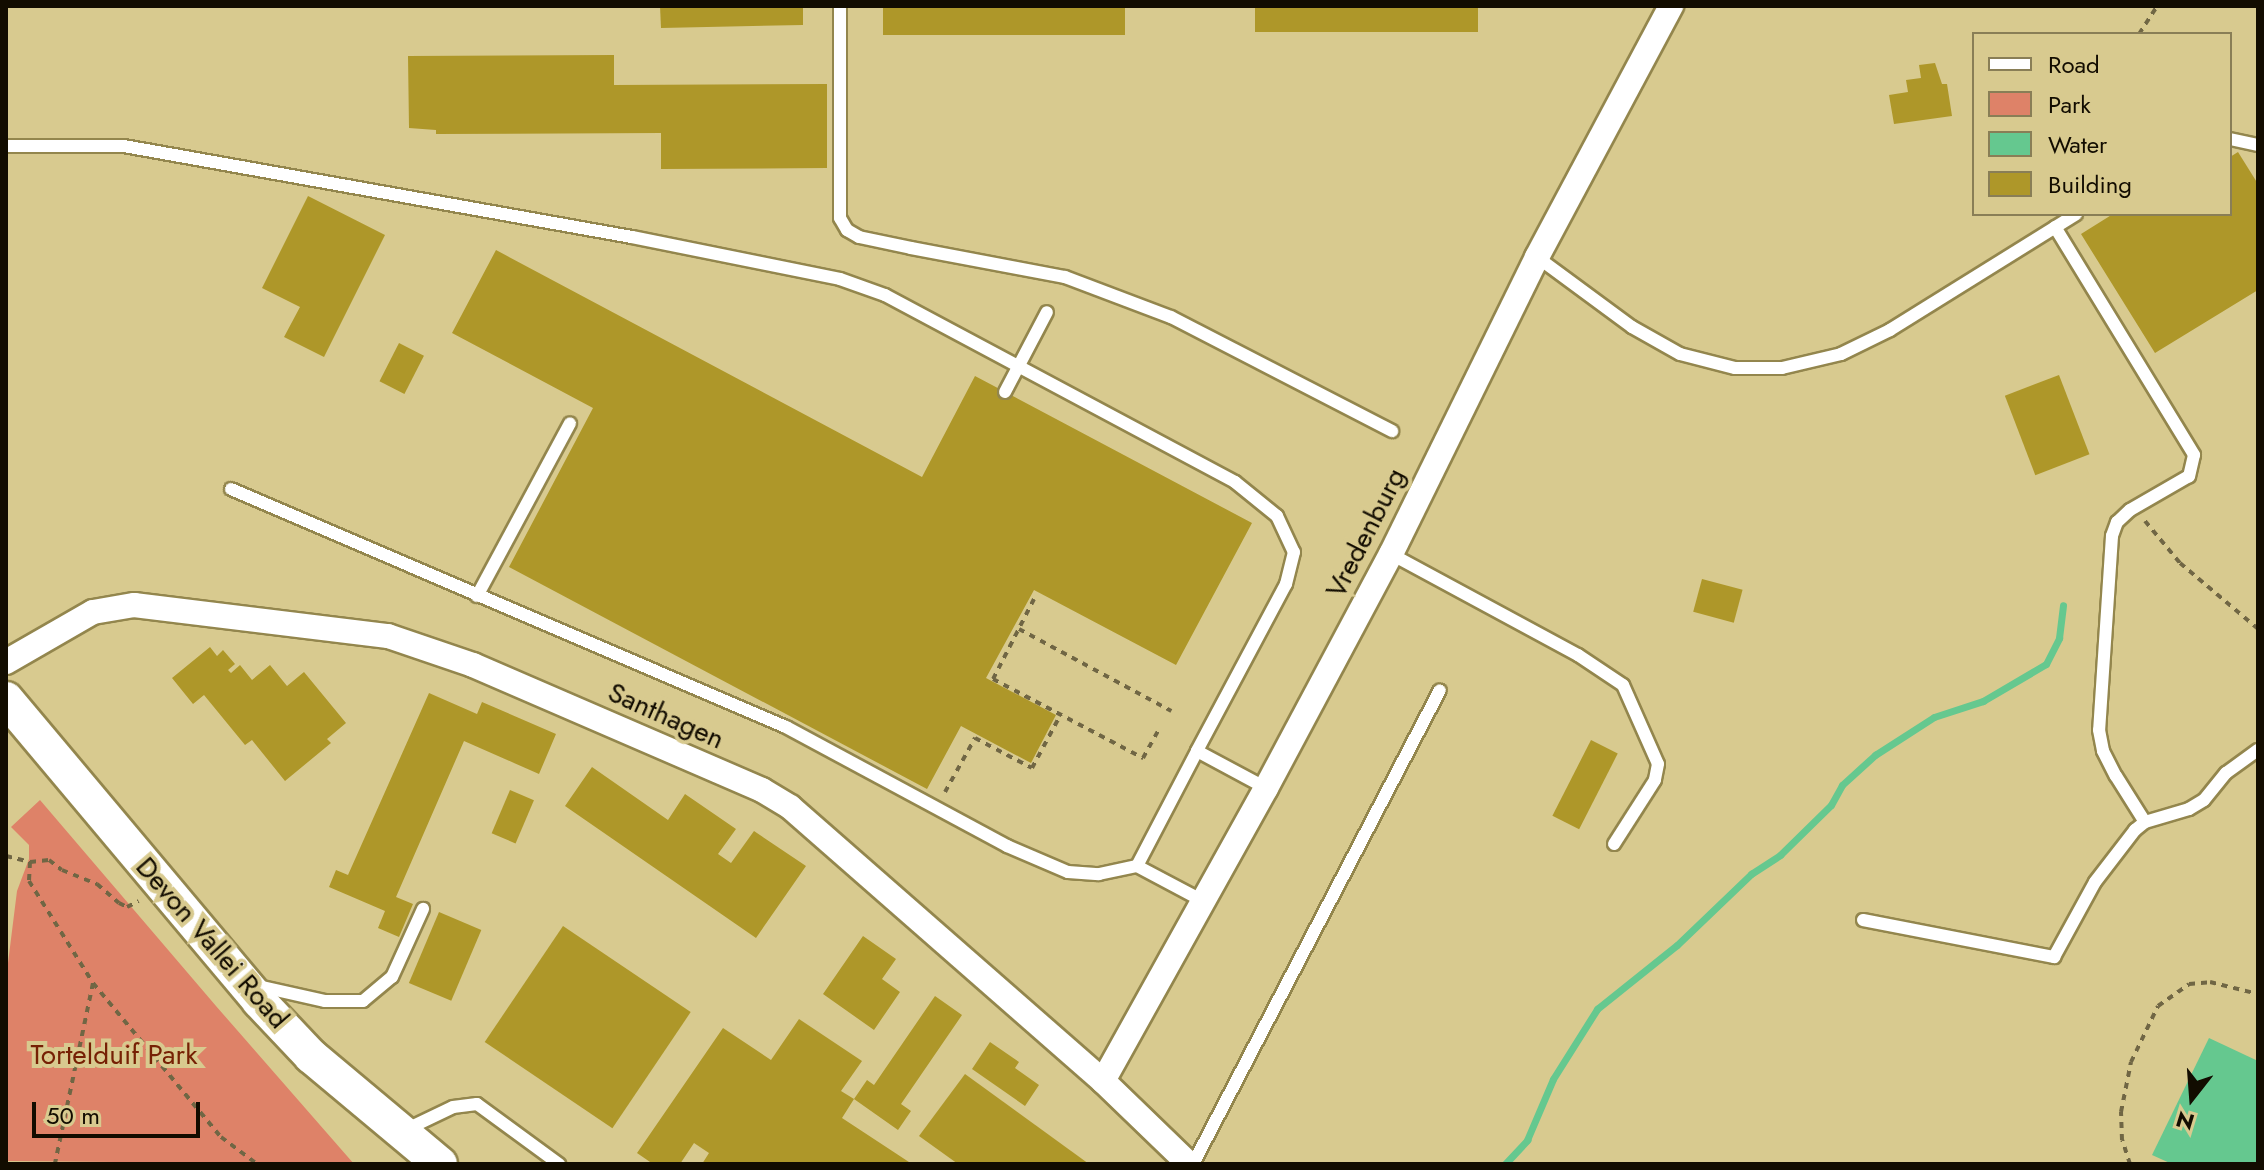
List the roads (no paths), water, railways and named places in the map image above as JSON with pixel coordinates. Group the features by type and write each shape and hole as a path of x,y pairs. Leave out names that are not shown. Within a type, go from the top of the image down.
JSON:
{"street":[{"name":"Vredenburg","path":"1103,1081 1266,788 1391,554 1537,257 1671,6"},
{"name":"Santhagen","path":"6,662 93,612 146,605 388,636 473,665 776,799 818,830 1103,1081 1191,1164"},
{"name":"Devon Vallei Road","path":"6,699 243,983 311,1056 440,1164"}],"lane":[{"path":"840,6 840,218 847,230 859,237 1065,277 1093,287 1171,317 1327,401 1392,431"},
{"path":"2232,139 2258,145"},
{"path":"6,146 124,146 601,231 840,279 885,295 1247,490 1277,516 1291,541 1294,552 1286,584 1137,866"},
{"path":"1537,257 1632,327 1680,354 1735,368 1782,368 1841,354 1890,330 2073,216"},
{"path":"2055,227 2194,455 2189,476 2135,507 2117,522 2112,536 2099,730 2103,751 2145,822"},
{"path":"1005,392 1047,312"},
{"path":"477,596 570,423"},
{"path":"231,489 477,596 822,739 1007,846 1068,872 1089,875 1137,866 1203,901"},
{"path":"1391,554 1578,655 1623,685 1658,764 1655,780 1614,844"},
{"path":"1191,1164 1440,690"},
{"path":"1863,920 2054,957 2095,882 2119,848 2145,822 2189,809 2204,800 2236,764 2258,750"},
{"path":"1197,751 1266,788"},
{"path":"243,983 325,1001 363,1001 392,977 423,909"},
{"path":"400,1132 453,1107 477,1104 559,1164"}],"water":[{"path":"2209,1038 2258,1061 2258,1164 2172,1164 2152,1155"}],"waterway":[{"path":"1505,1164 1527,1140 1553,1079 1597,1009 1677,945 1751,874 1780,855 1831,805 1842,785 1875,755 1934,717 1983,701 2046,664 2059,638 2063,605"}],"park label":[{"name":"Tortelduif Park","path":"114,1055"}]}
